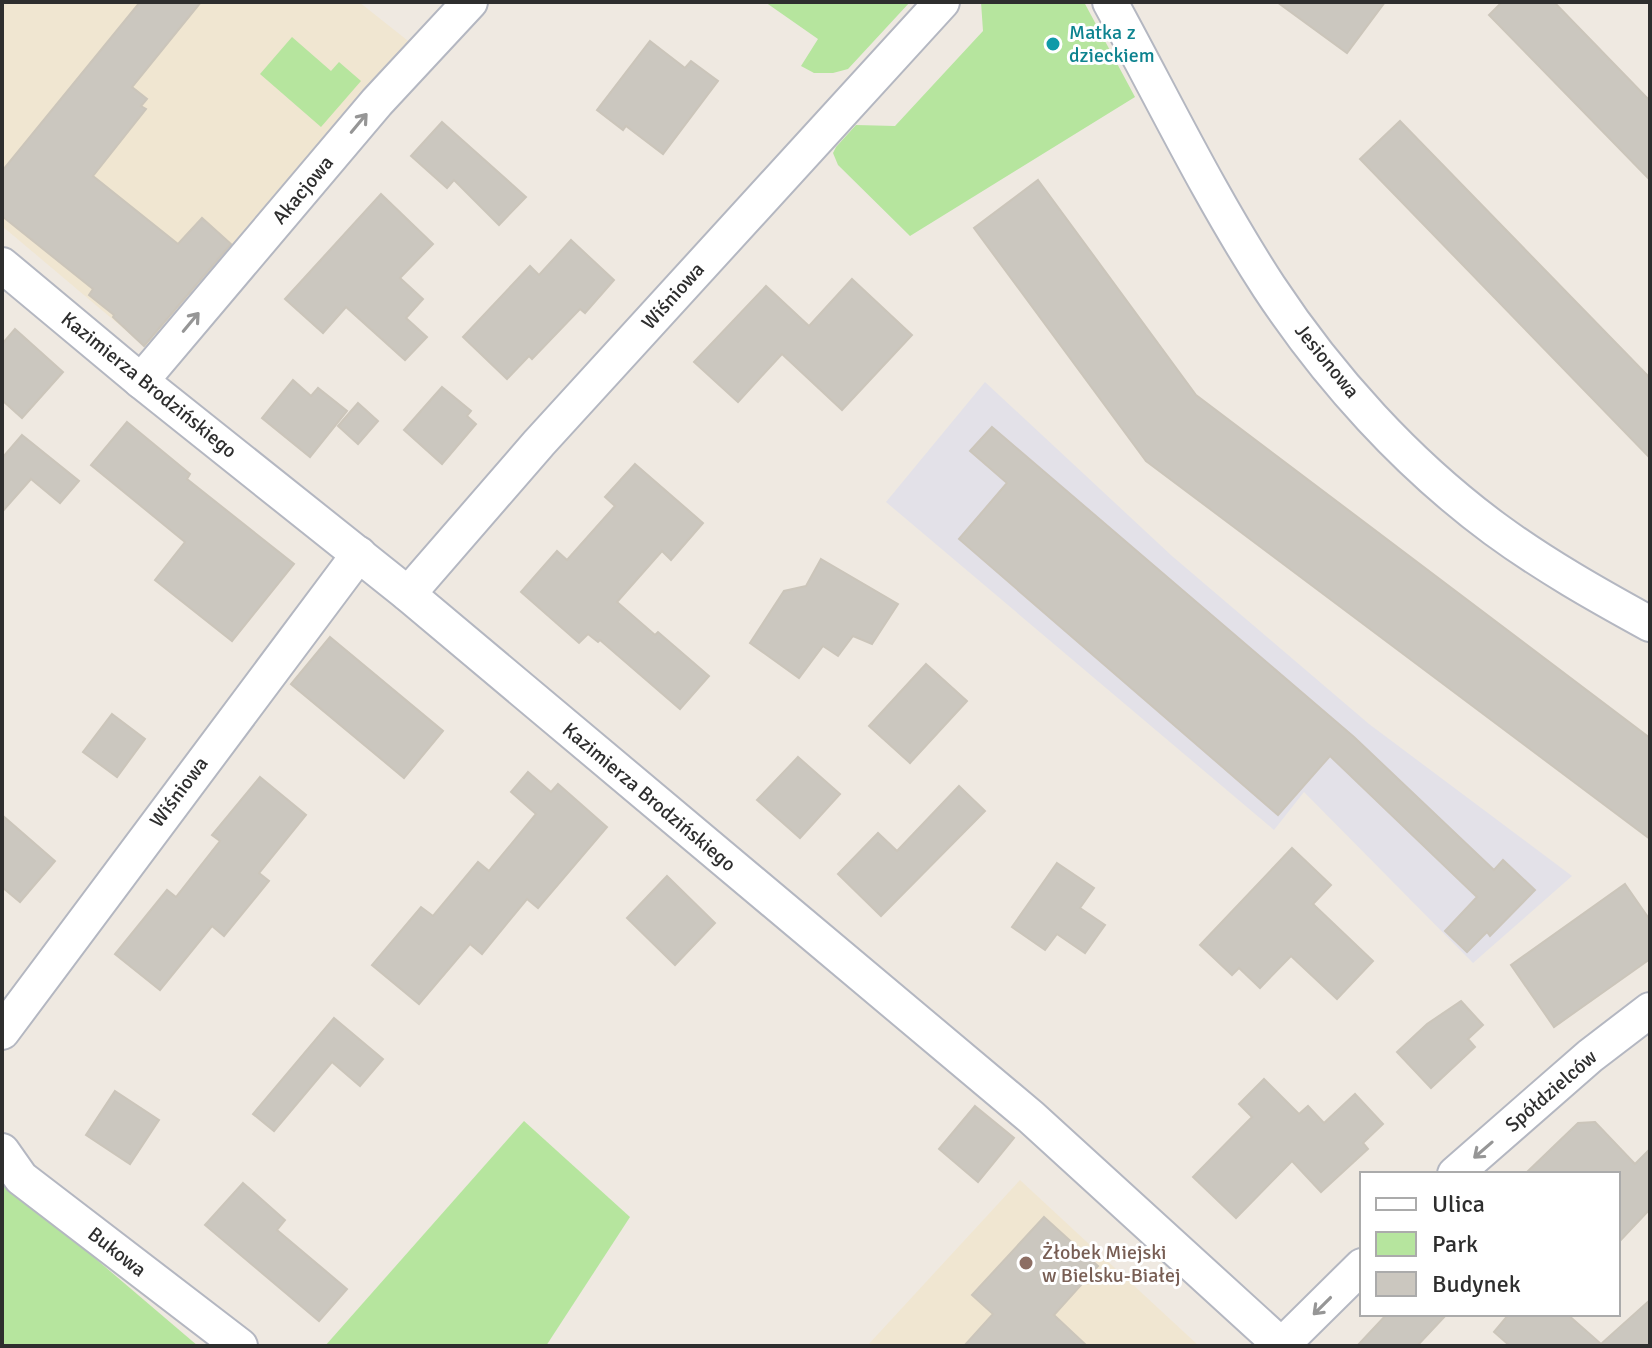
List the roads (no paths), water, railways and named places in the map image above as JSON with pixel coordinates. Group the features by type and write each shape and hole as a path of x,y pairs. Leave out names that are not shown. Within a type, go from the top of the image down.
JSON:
{"street":[{"name":"Akacjowa","path":"141,381 377,102 470,2"},
{"name":"Wiśniowa","path":"408,594 539,443 942,2"},
{"name":"Jesionowa","path":"1110,2 1236,234 1324,362 1398,445 1465,505 1570,579 1650,624"},
{"name":"Kazimierza Brodzińskiego","path":"2,265 141,381 408,594 1031,1117 1282,1346"},
{"name":"Wiśniowa","path":"2,1032 359,554"},
{"name":"Spółdzielców","path":"1457,1172 1590,1056 1650,1010"},
{"name":"Bukowa","path":"2,1151 21,1178 240,1346"},
{"path":"1282,1346 1360,1268"}],"place":[{"name":"Matka z dzieckiem","path":"1053,44"},
{"name":"Żłobek Miejski w Bielsku-Białej","path":"1026,1263"}]}
